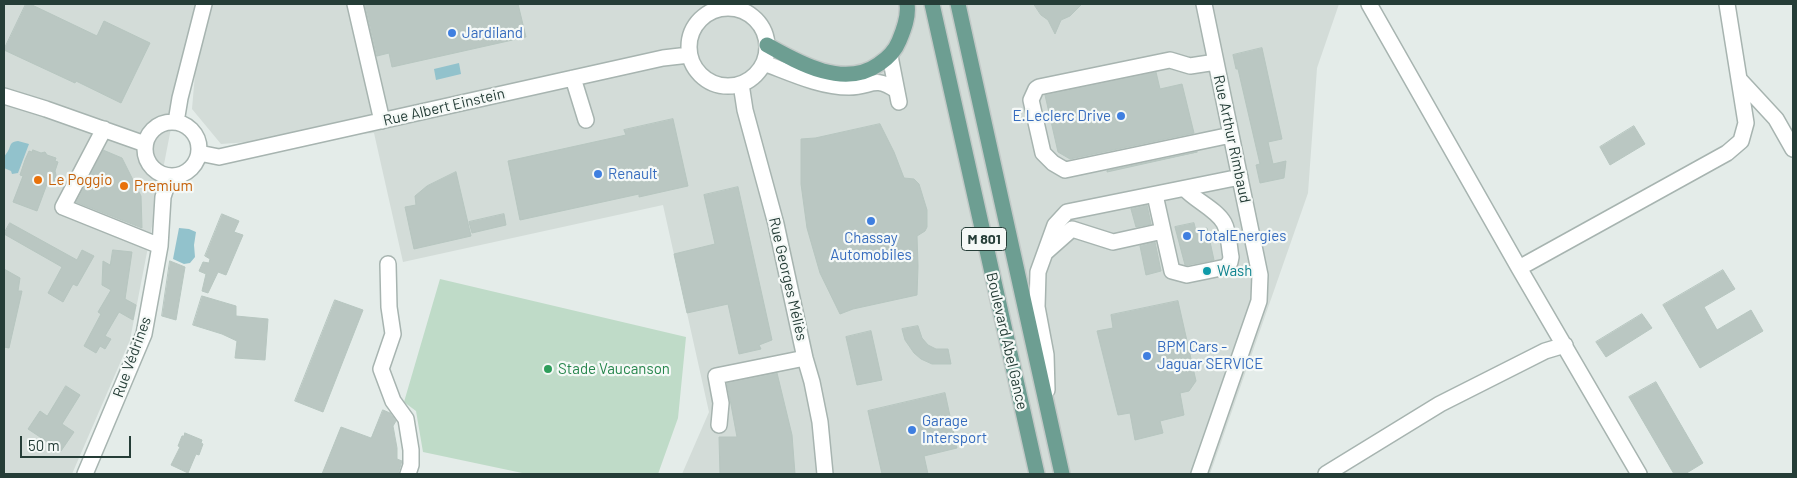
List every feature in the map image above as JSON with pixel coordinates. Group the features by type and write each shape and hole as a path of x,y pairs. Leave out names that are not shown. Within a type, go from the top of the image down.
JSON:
{"main road":[{"path":"767,45 790,58 831,74 861,72 874,68 890,56 896,48 908,11 907,4"},
{"name":"Boulevard Abel Gance","path":"932,4 1037,474"},
{"name":"Boulevard Abel Gance","path":"958,4 1062,474"}],"street":[{"path":"176,122 180,98 204,4"},
{"path":"355,4 382,121"},
{"name":"Rue Arthur Rimbaud","path":"1199,474 1259,301 1260,275 1234,179 1231,135 1204,4"},
{"path":"1369,4 1639,474"},
{"path":"1519,268 1727,153 1741,141 1746,123 1726,4"},
{"path":"709,7 727,7 744,11 758,21 764,32 767,45 764,64 750,80 741,84 724,87 708,82 696,71 689,55 688,42 692,29 709,7"},
{"name":"Rue Albert Einstein","path":"199,153 219,157 663,58 689,55"},
{"path":"764,64 830,86 852,87 876,81 889,85 898,96 890,56"},
{"path":"1216,62 1190,66 1170,60 1160,62 1039,87 1031,100 1043,153 1053,163 1065,170 1231,135"},
{"path":"573,78 586,120"},
{"path":"1739,78 1776,119 1793,149"},
{"name":"Rue Georges Méliès","path":"741,84 745,110 779,234 805,358 812,382 820,422 825,474"},
{"path":"4,96 145,144"},
{"path":"176,122 184,124 197,136 199,153 192,167 186,172 170,176 161,174 148,162 145,144 153,129 160,124 176,122"},
{"path":"104,129 63,207 160,246"},
{"name":"Rue Védrines","path":"86,474 144,334 160,246 163,197 170,176"},
{"path":"1048,411 1046,355 1037,307 1038,272 1055,225 1067,212 1234,179"},
{"path":"1155,195 1172,271 1187,275 1226,267 1231,257 1225,224 1220,217 1192,197 1185,189"},
{"path":"1045,253 1072,229 1113,242 1163,231"},
{"path":"388,264 389,307 393,334 381,369 393,402 406,418 411,450 411,465 408,474"},
{"path":"1326,474 1440,404 1545,351 1565,345"},
{"path":"719,425 721,404 716,376 805,358"}],"shaded area":[{"path":"4,4 195,4 130,340 72,474 4,474"},
{"path":"201,4 1339,4 1317,68 1308,193 1210,474 682,474 709,412 663,205 403,262 374,133 221,144 192,109"}],"green space":[{"name":"Stade Vaucanson","path":"440,279 686,337 678,418 658,474 527,474 423,452 416,411 404,402"}],"water":[{"path":"459,63 461,74 436,80 434,69"},
{"path":"18,141 29,144 18,173 12,174 11,171 4,168 4,157 12,143"},
{"path":"179,228 196,232 195,257 190,263 184,264 173,259"}],"building":[{"path":"26,4 30,4 97,36 104,21 150,43 121,103 4,50"},
{"name":"Jardiland","path":"365,4 518,4 526,37 392,67 389,53 377,56"},
{"path":"1034,4 1082,4 1070,16 1061,20 1055,34 1048,20 1041,15"},
{"path":"1262,48 1282,139 1268,142 1273,164 1286,161 1284,178 1260,183 1256,165 1260,164 1233,55"},
{"name":"E.Leclerc Drive","path":"1156,72 1160,89 1182,84 1194,133 1070,159 1058,152 1045,95"},
{"name":"Renault","path":"673,119 688,186 639,197 639,194 520,220 508,161 626,135 624,130"},
{"name":"Chassay Automobiles","path":"880,124 904,178 914,179 919,184 927,210 927,227 925,231 917,236 917,295 853,309 840,314 820,273 807,228 801,184 801,139 815,138"},
{"path":"1634,126 1645,144 1610,165 1600,147"},
{"name":"Le Poggio","path":"33,150 41,153 45,152 47,155 56,158 55,161 58,162 53,186 47,184 37,211 13,202 23,176 20,175 25,160 29,151 32,152"},
{"path":"103,150 122,158 141,196 142,228 76,202"},
{"path":"1197,152 1107,172 1107,171"},
{"path":"456,172 471,236 414,249 405,207 416,205 415,196 427,186"},
{"path":"738,187 772,340 759,345 761,349 739,354 728,304 687,313 674,254 715,244 704,195"},
{"path":"1147,205 1151,224 1136,227 1131,209"},
{"path":"222,214 239,221 234,232 243,235 226,275 218,272 208,293 202,291 206,274 199,271 203,262 209,263 210,259 205,256"},
{"path":"504,214 506,225 472,233 469,222"},
{"path":"10,223 77,260 82,250 94,256 77,286 73,284 63,302 48,293 62,267 4,234"},
{"path":"1194,223 1196,231 1207,228 1214,260 1185,265 1175,227"},
{"path":"1155,242 1161,271 1146,275 1140,246"},
{"path":"113,250 132,252 125,299 136,305 133,320 119,312 105,336 111,339 105,349 100,346 96,353 84,346 101,314 98,312 111,290 102,285 103,261 110,265"},
{"path":"170,261 185,267 176,320 162,316"},
{"path":"4,269 20,278 18,291 22,291 9,348 4,347"},
{"path":"1723,270 1735,289 1704,307 1717,330 1751,310 1763,331 1700,368 1663,305"},
{"path":"202,296 236,306 236,316 268,319 265,360 235,358 237,341 193,325"},
{"path":"335,300 363,310 323,412 295,401"},
{"name":"BPM Cars - Jaguar SERVICE","path":"1178,301 1196,381 1189,391 1180,393 1184,415 1160,421 1163,433 1135,440 1130,413 1118,415 1097,331 1113,328 1111,315"},
{"path":"1642,314 1652,328 1606,357 1596,342"},
{"path":"918,326 922,338 928,345 936,349 948,349 951,364 932,364 914,353 905,340 902,329"},
{"path":"871,331 882,380 857,385 846,337"},
{"path":"777,373 792,435 795,474 720,474 719,437 737,437 727,383"},
{"path":"1656,382 1703,463 1685,474 1674,474 1629,397"},
{"path":"66,386 80,395 62,424 74,432 61,451 28,429 40,411 47,416"},
{"name":"Garage Intersport","path":"945,393 957,448 924,456 928,474 882,474 868,411"},
{"path":"383,410 390,413 396,421 393,426 397,459 402,461 398,474 322,474 341,427 371,438"},
{"path":"185,433 202,440 201,443 203,444 199,455 196,454 188,473 171,465 180,447 178,446 182,436"}],"place":[{"name":"Jardiland","path":"452,33"},
{"name":"E.Leclerc Drive","path":"1121,116"},
{"name":"Renault","path":"598,174"},
{"name":"Le Poggio","path":"38,180"},
{"name":"Premium","path":"124,186"},
{"name":"Chassay Automobiles","path":"871,221"},
{"name":"TotalEnergies","path":"1187,236"},
{"name":"Wash","path":"1207,271"},
{"name":"BPM Cars - Jaguar SERVICE","path":"1147,356"},
{"name":"Stade Vaucanson","path":"548,369"},
{"name":"Garage Intersport","path":"912,430"}]}
